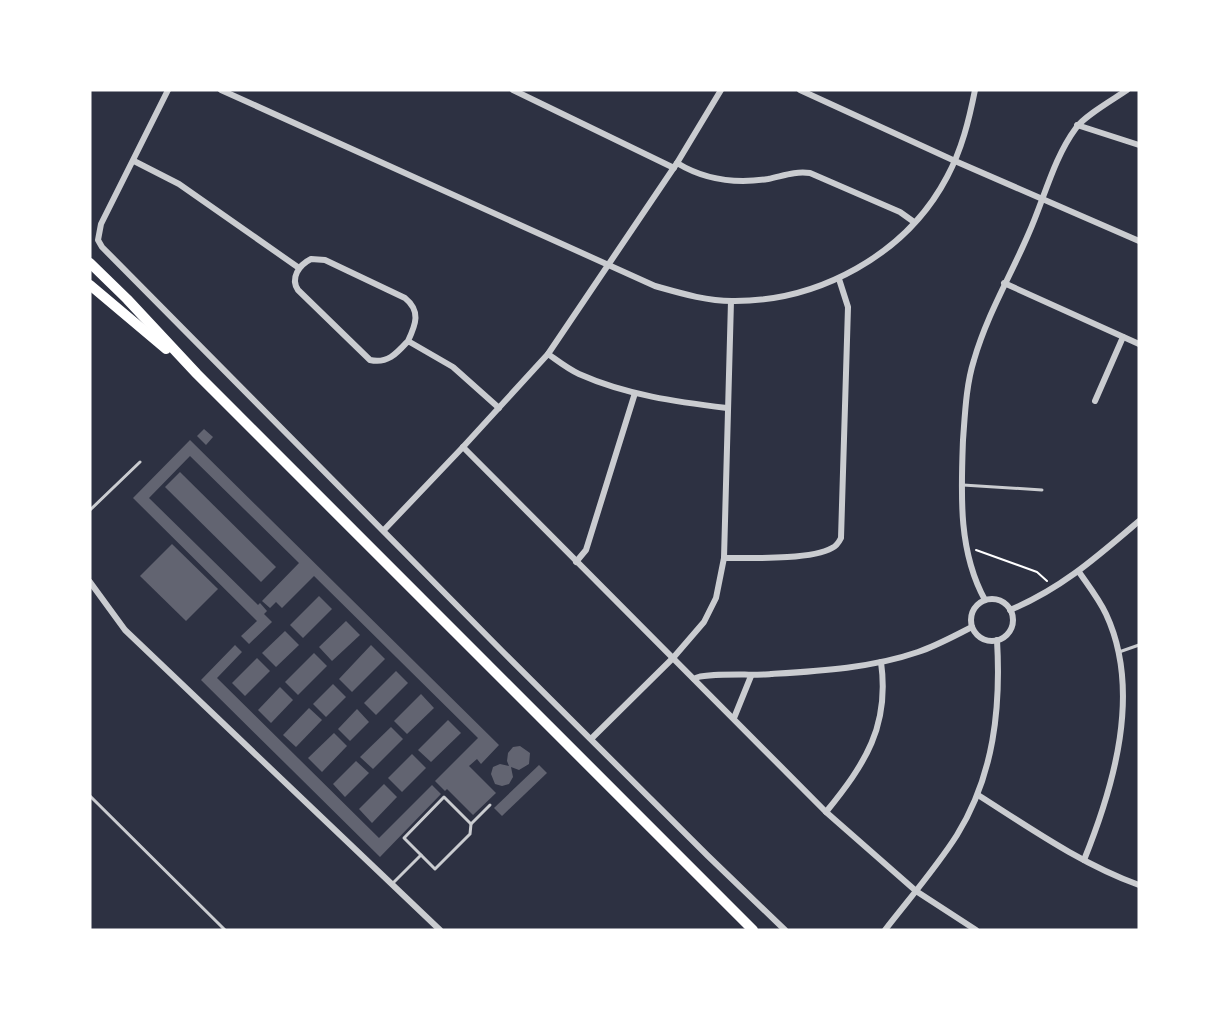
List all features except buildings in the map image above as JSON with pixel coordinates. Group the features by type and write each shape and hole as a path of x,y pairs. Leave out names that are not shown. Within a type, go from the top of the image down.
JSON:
{"highway":[{"path":"90,263 127,299 196,374 753,930"},
{"path":"90,285 196,374"}],"street":[{"path":"168,90 101,224 98,240 102,247 591,739 785,930"},
{"path":"221,90 666,289 686,295 731,301 790,294 839,279 885,250 914,222 940,190 955,161 968,126 975,90"},
{"path":"513,90 707,177 740,182 796,172 810,173 900,212 914,222"},
{"path":"384,530 548,354 676,165 721,90"},
{"path":"800,90 1139,241"},
{"path":"985,600 965,545 961,485 965,416 973,361 987,321 1029,234 1041,199 1067,141 1077,125 1127,90"},
{"path":"1077,125 1139,145"},
{"path":"134,161 179,184 299,268"},
{"path":"311,260 325,260 405,298 411,303 417,315 408,340 390,359 370,360 298,290 295,280 299,268 311,260"},
{"path":"724,558 779,557 820,552 831,549 838,544 841,538 848,307 839,279"},
{"path":"1004,283 1139,344"},
{"path":"591,739 673,658 704,622 722,577 731,301"},
{"path":"1095,401 1123,337"},
{"path":"408,340 453,367 500,408"},
{"path":"548,354 578,374 635,393 679,402 727,408"},
{"path":"576,562 586,550 635,393"},
{"path":"463,447 826,812 916,891 976,930"},
{"path":"1010,610 1054,588 1079,572 1139,520"},
{"path":"1079,572 1106,613 1119,652 1122,710 1112,781 1101,818 1084,860"},
{"path":"90,582 125,630 440,930"},
{"path":"985,600 1001,601 1010,610 1011,629 997,640 982,638 972,627 973,611 985,600"},
{"path":"694,679 706,675 751,676 817,671 880,662 918,652 972,627"},
{"path":"885,930 957,835 978,795 992,750 996,725 999,680 997,640"},
{"path":"826,812 849,784 869,750 880,713 883,691 880,662"},
{"path":"734,717 751,676"},
{"path":"978,795 1084,860 1114,876 1139,885"}],"lane":[{"path":"90,510 140,462"},
{"path":"961,485 1042,490"},
{"path":"1119,652 1139,645"},
{"path":"90,796 225,930"},
{"path":"471,824 444,797 404,838 435,869 470,834 471,824 490,805"},
{"path":"392,885 421,855"}],"path":[{"path":"965,545 1036,572 1054,588"}]}
